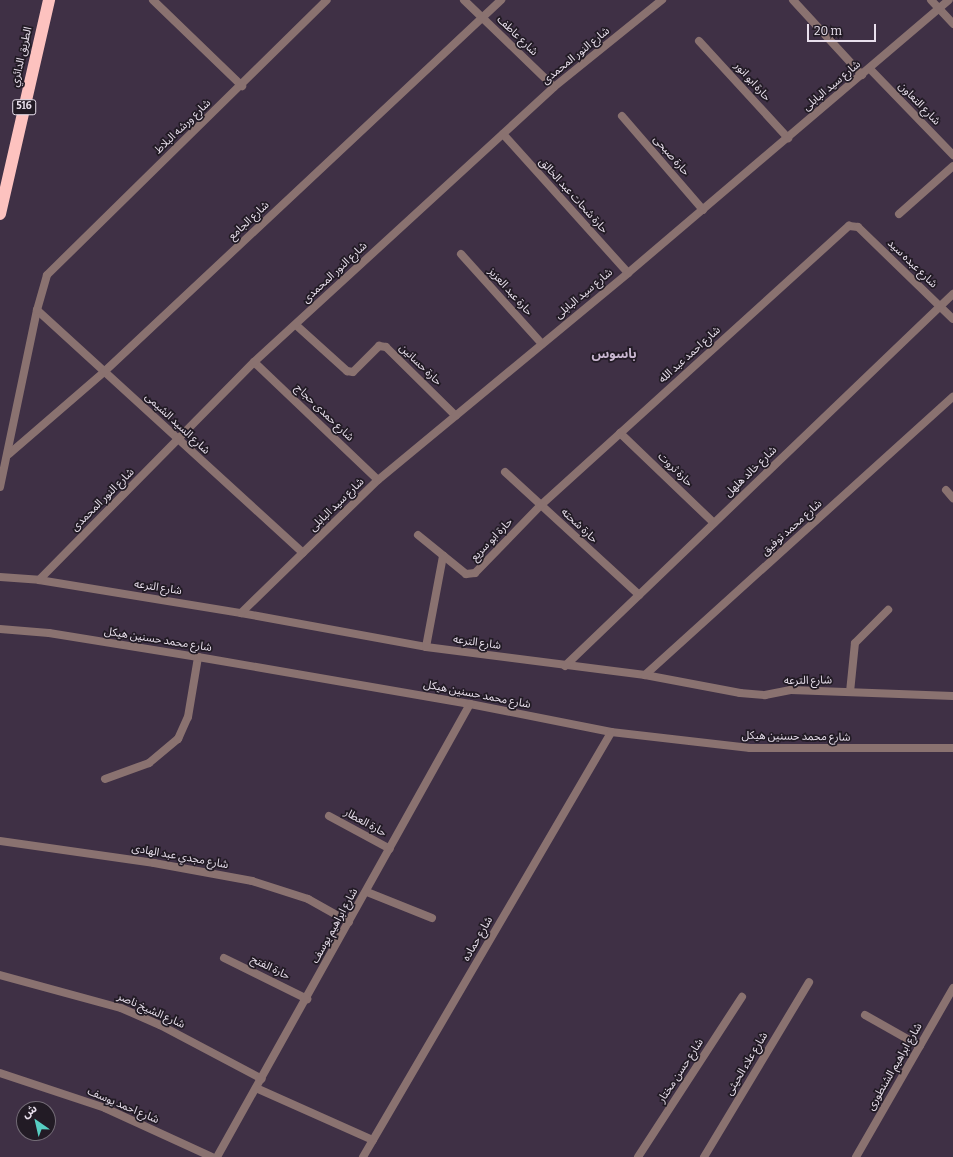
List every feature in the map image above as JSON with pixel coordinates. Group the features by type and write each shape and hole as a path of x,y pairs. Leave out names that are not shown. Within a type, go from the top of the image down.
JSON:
{"highway":[{"name":"الطريق الدائري","path":"0,214 49,0"}],"street":[{"path":"153,0 242,86"},
{"name":"شارع ورشه البلاط","path":"0,487 9,454 37,310 47,275 242,86 327,0"},
{"name":"شارع عاطف","path":"464,0 554,87"},
{"name":"شارع الجامع","path":"9,454 105,371 501,0"},
{"name":"شارع النور المحمدى","path":"39,580 254,362 554,87 662,0"},
{"path":"793,0 862,75"},
{"path":"931,0 953,24"},
{"name":"شارع سيد البابلى","path":"241,613 378,480 703,210 949,0"},
{"name":"حارة ابو انور","path":"700,41 788,138"},
{"name":"شارع التعاون","path":"870,69 953,155"},
{"name":"حارة صبحى","path":"622,116 703,210"},
{"name":"حارة شحات عبد الخالق","path":"502,134 628,273"},
{"path":"898,214 953,166"},
{"name":"شارع عبده سيد","path":"855,225 953,319"},
{"name":"شارع احمد عبد الله","path":"541,505 849,226 855,225"},
{"name":"حارة عبد العزيز","path":"461,254 542,344"},
{"name":"شارع خالد هلهل","path":"565,666 953,294"},
{"name":"شارع السيد الشيمى","path":"37,310 303,553"},
{"name":"حارة حسانين","path":"296,325 347,371 353,372 379,346 386,347 456,416"},
{"name":"شارع حمدى حجاج","path":"254,362 378,480"},
{"name":"شارع محمد توفيق","path":"645,675 953,397"},
{"name":"حارة ثروت","path":"620,433 714,523"},
{"name":"حارة شحته","path":"505,472 638,595"},
{"path":"946,490 953,498"},
{"name":"حارة ابو سريع","path":"418,535 466,574 475,573 541,505"},
{"path":"426,647 443,556"},
{"name":"شارع الترعه","path":"0,577 39,580 241,613 426,647 565,666 645,675 740,693 765,695 791,690 953,696"},
{"path":"850,692 855,643 888,610"},
{"name":"شارع محمد حسنين هيكل","path":"0,629 49,633 198,657 470,704 611,732 750,748 953,748"},
{"path":"105,779 150,763 178,738 188,717 198,657"},
{"name":"شارع ابراهيم يوسف","path":"217,1157 367,892 470,704"},
{"name":"شارع حماده","path":"363,1157 611,732"},
{"name":"حارة العطار","path":"329,816 390,849"},
{"name":"شارع مجدي عبد الهادى","path":"0,841 154,863 252,881 308,899 349,922"},
{"path":"367,892 432,918"},
{"name":"حارة الفتح","path":"224,958 307,999"},
{"name":"شارع الشيخ ناصر","path":"0,975 121,1008 160,1025 262,1079"},
{"name":"شارع علاء الحيثى","path":"704,1157 809,982"},
{"name":"شارع ابراهيم الشنطورى","path":"856,1157 953,988"},
{"name":"شارع حسن مختار","path":"638,1157 742,997"},
{"path":"865,1015 920,1046"},
{"name":"شارع احمد يوسف","path":"0,1073 105,1108 212,1157"},
{"path":"256,1088 373,1140"}],"district":[{"name":"باسوس","path":"614,354"}]}
